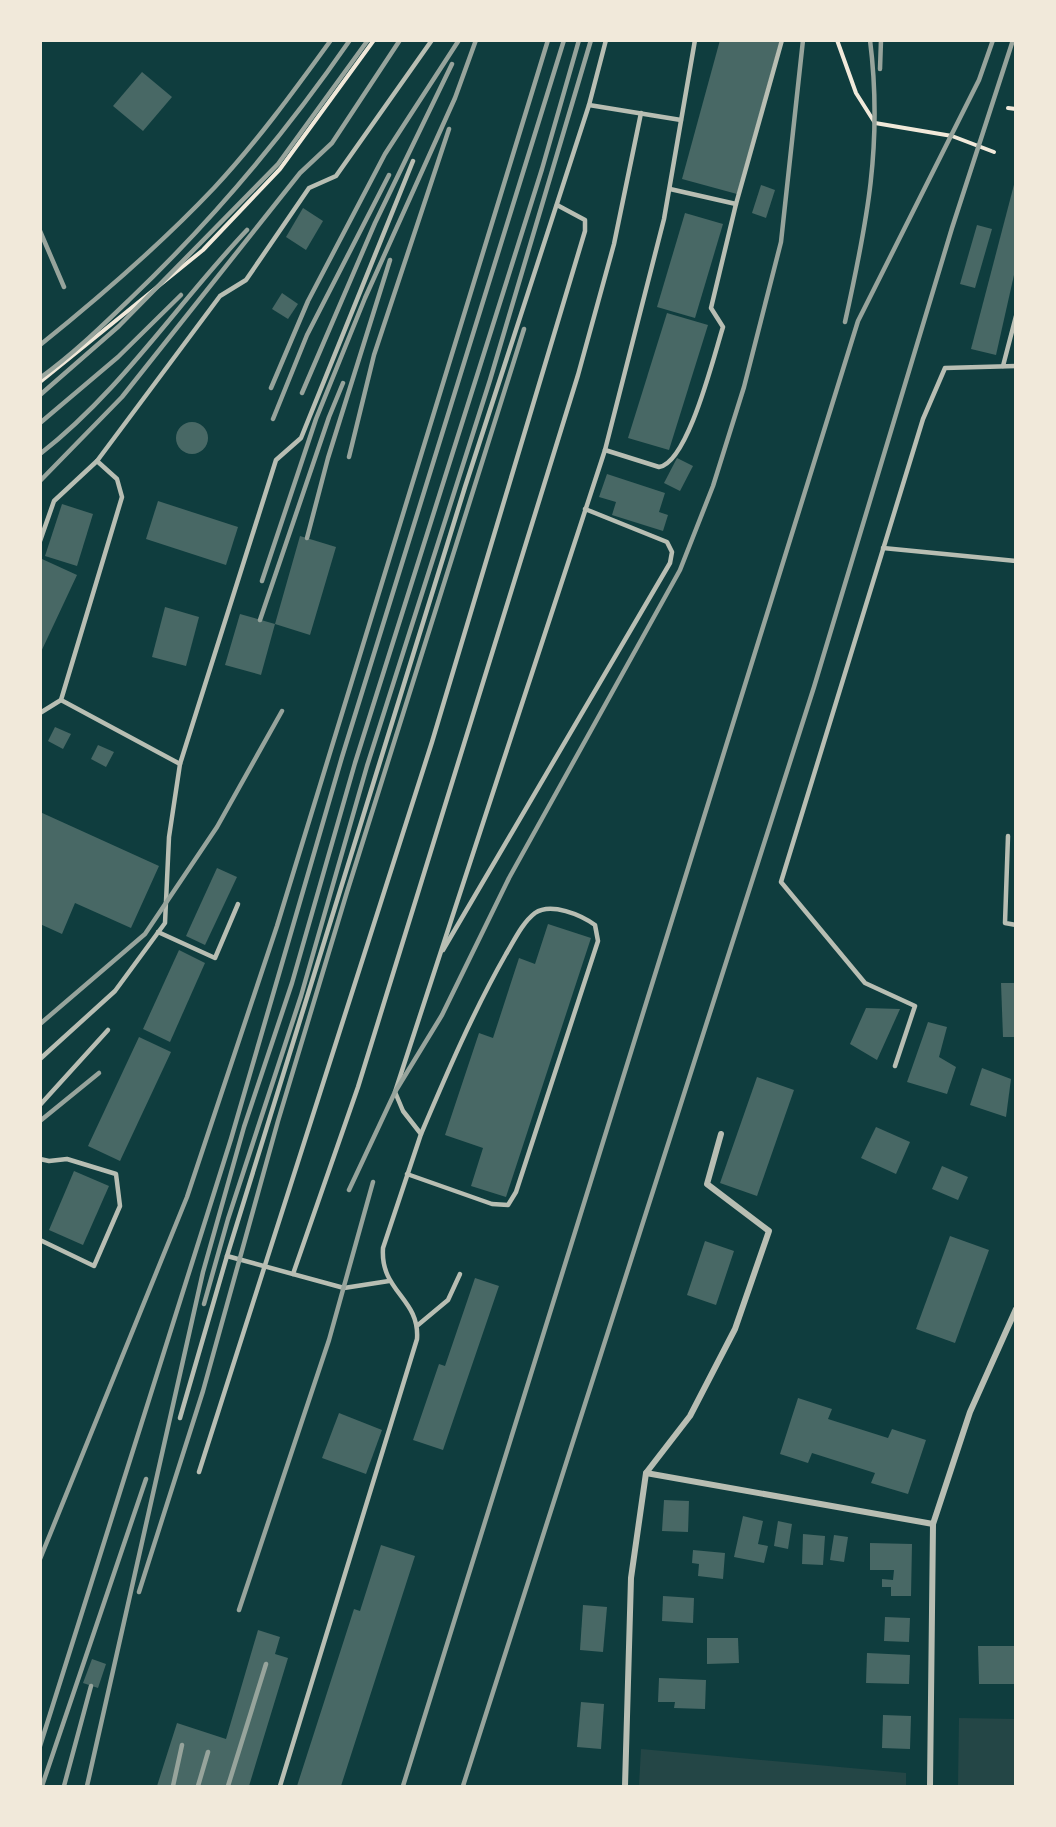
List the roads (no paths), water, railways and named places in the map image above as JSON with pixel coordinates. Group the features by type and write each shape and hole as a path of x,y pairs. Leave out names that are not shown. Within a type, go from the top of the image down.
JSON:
{"street":[{"path":"625,1786 631,1578 646,1473 690,1416 735,1329 769,1231 706,1184 722,1134"},
{"path":"930,1786 933,1524 970,1412 1016,1309"},
{"path":"646,1473 933,1524"}],"lane":[{"path":"40,541 54,501 97,461 220,296 246,280 309,188 336,176 432,40"},
{"path":"180,1418 227,1256 465,488 589,105 606,40"},
{"path":"421,1134 403,1111 395,1092 604,450 670,189 695,40"},
{"path":"604,450 659,466 672,461 683,445 723,327 711,308 736,204 782,40"},
{"path":"589,105 681,120"},
{"path":"293,1274 362,1075 574,386 614,244 641,113"},
{"path":"40,1059 115,991 165,922 169,837 180,764 276,460 301,438 413,161"},
{"path":"670,189 736,204"},
{"path":"199,1472 432,742 585,231 585,220 557,205"},
{"path":"1003,366 1016,316"},
{"path":"895,1066 915,1006 865,983 781,882 922,418 945,368 1016,366"},
{"path":"40,713 61,700 122,497 117,479 97,461"},
{"path":"439,958 670,563 672,552 667,542 585,509"},
{"path":"883,548 1016,561"},
{"path":"61,700 180,764"},
{"path":"1008,836 1005,923 1016,925"},
{"path":"158,932 215,958 238,904"},
{"path":"280,1786 412,1362 418,1324 414,1312 388,1281 382,1263 383,1248 407,1174 421,1134 485,992 526,921 537,912 549,909 566,912 595,926 598,940 516,1192 508,1205 492,1204 407,1174"},
{"path":"40,1105 108,1030"},
{"path":"40,1159 49,1161 67,1159 116,1174 120,1206 94,1266 40,1240"},
{"path":"227,1256 344,1288 388,1281"},
{"path":"418,1324 448,1300 460,1274"}],"railway":[{"path":"40,345 130,270 214,188 260,135 331,40"},
{"path":"40,378 97,330 160,270 218,208 300,109 350,40"},
{"path":"40,395 119,326 278,164 368,40"},
{"path":"40,481 122,397 300,173 332,143 400,40"},
{"path":"271,388 308,301 385,154 459,40"},
{"path":"262,581 316,419 365,298 455,98 476,40"},
{"path":"40,1559 187,1197 277,926 548,40"},
{"path":"40,1746 231,1139 342,757 564,40"},
{"path":"87,1786 203,1272 244,1127 292,983 355,763 542,169 579,40"},
{"path":"204,1304 228,1219 301,996 367,766 490,380 591,40"},
{"path":"349,1190 395,1092 442,1015 509,878 680,570 713,486 744,387 781,242 803,40"},
{"path":"845,322 871,182 875,114 870,40"},
{"path":"880,69 881,40"},
{"path":"403,1786 858,321 979,80 993,40"},
{"path":"463,1786 814,687 952,228 1013,40"},
{"path":"302,393 375,223 452,64"},
{"path":"349,457 374,355 449,129"},
{"path":"273,419 307,335 389,175"},
{"path":"40,454 97,403 123,375 247,230"},
{"path":"40,231 64,287"},
{"path":"307,538 328,458 390,260"},
{"path":"40,423 118,357 181,295"},
{"path":"139,1592 203,1391 278,1121 347,892 524,329"},
{"path":"260,620 329,417 343,383"},
{"path":"40,1024 145,934 217,827 282,711"},
{"path":"40,1121 99,1073"},
{"path":"239,1610 329,1340 373,1182"},
{"path":"42,1786 146,1479"},
{"path":"228,1786 266,1664"},
{"path":"64,1786 91,1686"},
{"path":"173,1786 182,1745"},
{"path":"198,1786 208,1752"}]}
